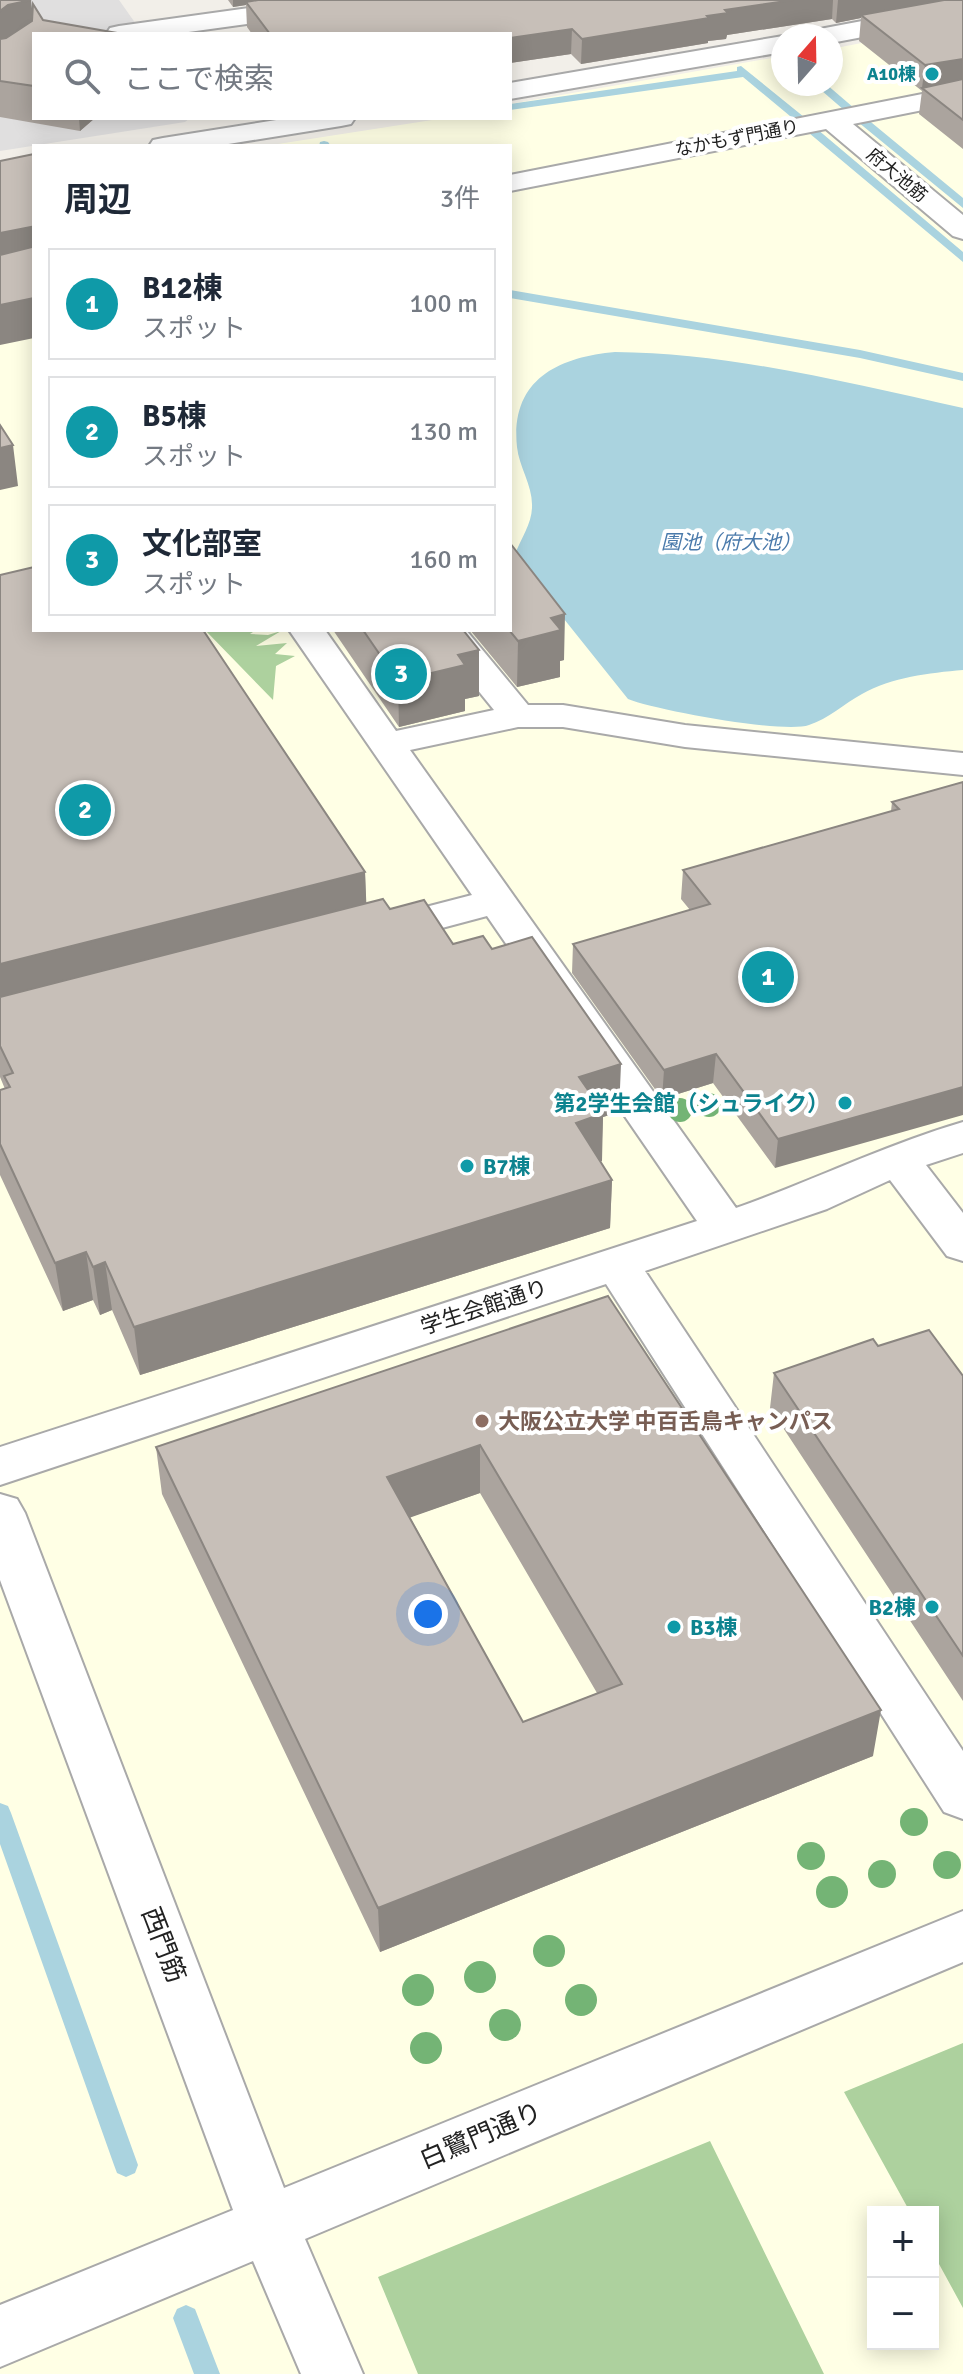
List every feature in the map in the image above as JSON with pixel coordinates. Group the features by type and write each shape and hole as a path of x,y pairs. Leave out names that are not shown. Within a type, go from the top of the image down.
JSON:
{"street":[{"path":"180,0 200,29"},
{"path":"151,32 200,29 362,0"},
{"path":"863,9 884,25"},
{"path":"843,33 963,10"},
{"path":"512,91 771,46"},
{"name":"なかもず門通り","path":"512,183 832,120 958,99"},
{"path":"173,144 273,123 314,120"},
{"name":"府大池筋","path":"832,120 963,230"},
{"path":"308,632 726,1228"},
{"path":"449,632 518,716"},
{"path":"387,744 518,716 563,716 685,736 963,764"},
{"path":"346,940 497,901"},
{"name":"学生会館通り","path":"0,1466 726,1228 811,1198 897,1159 963,1137"},
{"path":"897,1159 963,1245"},
{"path":"616,1264 963,1796"},
{"name":"西門筋","path":"0,1513 268,2224 332,2374"},
{"name":"白鷺門通り","path":"0,2336 963,1936"}],"shaded area":[{"path":"0,0 119,0 142,32 32,32 32,120 188,120 0,151"},
{"name":"大阪公立大学 中百舌鳥キャンパス","path":"963,23 963,2374 0,2374 0,192 32,186 32,632 512,632 512,144 278,144 432,120 512,120 512,104 771,58 771,96 843,96 843,47"}],"green space":[{"path":"207,632 268,635 279,632 256,646 287,643 275,654 295,656 276,666 273,700"},
{"path":"963,2043 963,2308 939,2264 939,2206 907,2206 844,2092"},
{"path":"710,2141 824,2374 418,2374 378,2277"}],"water":[{"name":"園池（府大池）","path":"615,352 746,364 963,408 963,670 924,674 874,688 816,722 795,727 719,720 628,699 515,554 532,513 530,492 517,447 521,405 542,376 557,367"}],"building":[{"path":"0,0 31,0 8,5 0,11"},
{"path":"793,0 725,10 728,13 707,16 709,18 582,39 572,29 512,38 512,32 268,32 246,2"},
{"path":"944,0 963,0 963,59 925,65 861,15"},
{"path":"33,4 43,20 112,32 32,32 32,86 0,81 0,39 32,21"},
{"path":"963,79 963,120 922,88"},
{"path":"32,154 32,247 31,227 0,233 0,161"},
{"path":"32,247 32,298 0,305 0,255"},
{"path":"0,425 13,445 0,448"},
{"path":"512,546 565,614 551,618 561,630 518,641 511,632"},
{"path":"32,567 32,632 204,632 365,872 0,964 0,575"},
{"path":"364,632 465,632 479,650 458,655 465,665 398,681"},
{"path":"963,782 963,1087 778,1139 716,1054 664,1070 573,944 710,904 683,870 899,809 892,802"},
{"path":"383,899 390,909 424,900 453,944 483,936 492,949 532,937 621,1064 579,1077 604,1113 576,1123 612,1180 134,1327 105,1262 93,1267 86,1252 55,1263 0,1144 0,1090 10,1087 4,1076 13,1073 0,1046 0,997"},
{"name":"B3棟","path":"608,1296 881,1710 378,1908 156,1447","holes":["480,1445 622,1684 523,1722 387,1477"]},
{"name":"B2棟","path":"929,1330 963,1376 963,1656 774,1373 873,1339 878,1346"}],"waterway":[{"path":"741,69 746,73"},
{"path":"512,107 746,73"},
{"path":"746,73 800,119"},
{"path":"834,96 848,108"},
{"path":"862,120 963,204"},
{"path":"813,131 963,258"},
{"path":"512,294 860,354 963,377"},
{"path":"0,1813 126,2165"},
{"path":"186,2318 207,2374"}],"place":[{"name":"A10棟","path":"932,74"},
{"name":"文化部室","path":"401,674"},
{"name":"B5棟","path":"85,810"},
{"name":"B12棟","path":"768,977"},
{"name":"第2学生会館（シュライク）","path":"845,1103"},
{"name":"B7棟","path":"467,1166"},
{"name":"大阪公立大学 中百舌鳥キャンパス","path":"482,1421"},
{"name":"B2棟","path":"932,1607"},
{"name":"B3棟","path":"674,1627"}]}
